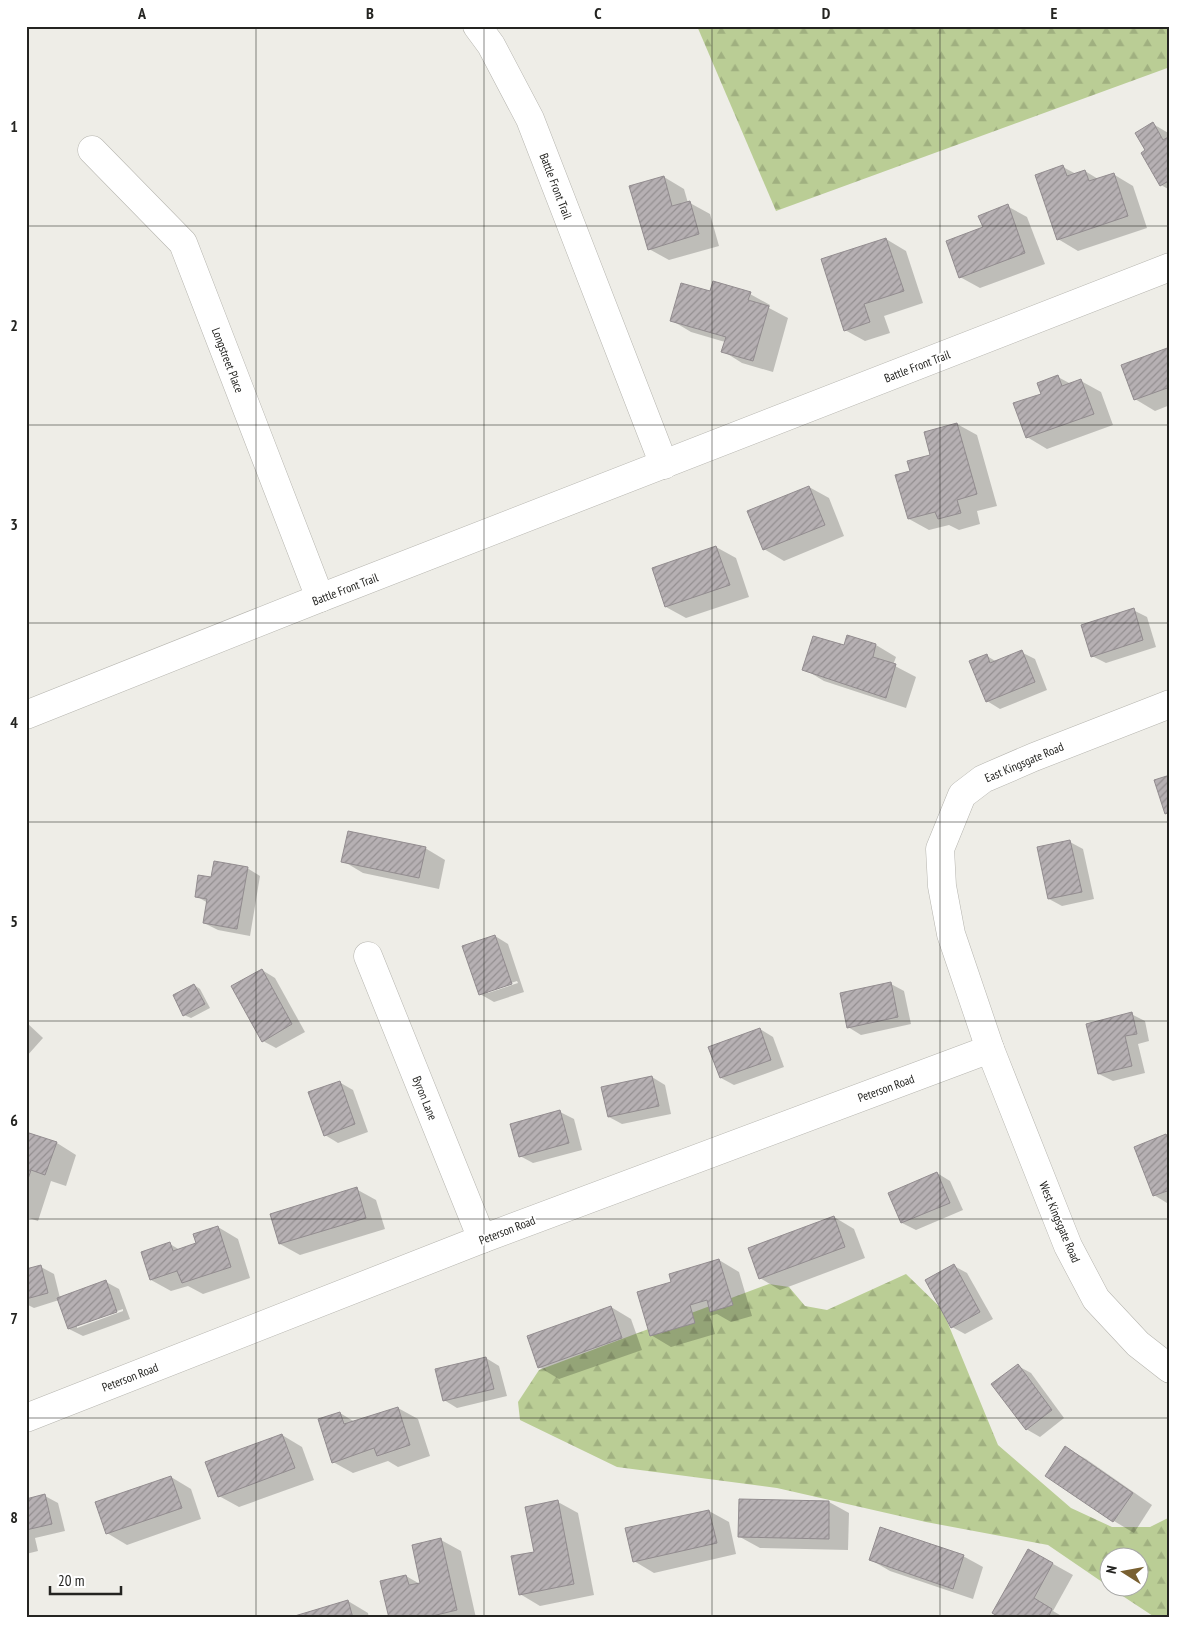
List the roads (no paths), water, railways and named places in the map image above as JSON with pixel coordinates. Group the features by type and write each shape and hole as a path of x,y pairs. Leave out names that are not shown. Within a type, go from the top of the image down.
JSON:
{"street":[{"name":"Battle Front Trail","path":"477,26 491,45 530,119 664,465"},
{"name":"Longstreet Place","path":"92,150 183,243 320,598"},
{"name":"Battle Front Trail","path":"26,715 320,598 1170,267"},
{"name":"East Kingsgate Road","path":"990,1049 951,934 942,886 940,849 962,795 983,778 1170,704"},
{"name":"Byron Lane","path":"368,956 482,1239"},
{"name":"Peterson Road","path":"26,1418 482,1239 990,1049"},
{"name":"West Kingsgate Road","path":"990,1049 1068,1246 1096,1298 1138,1344 1170,1369"}]}
